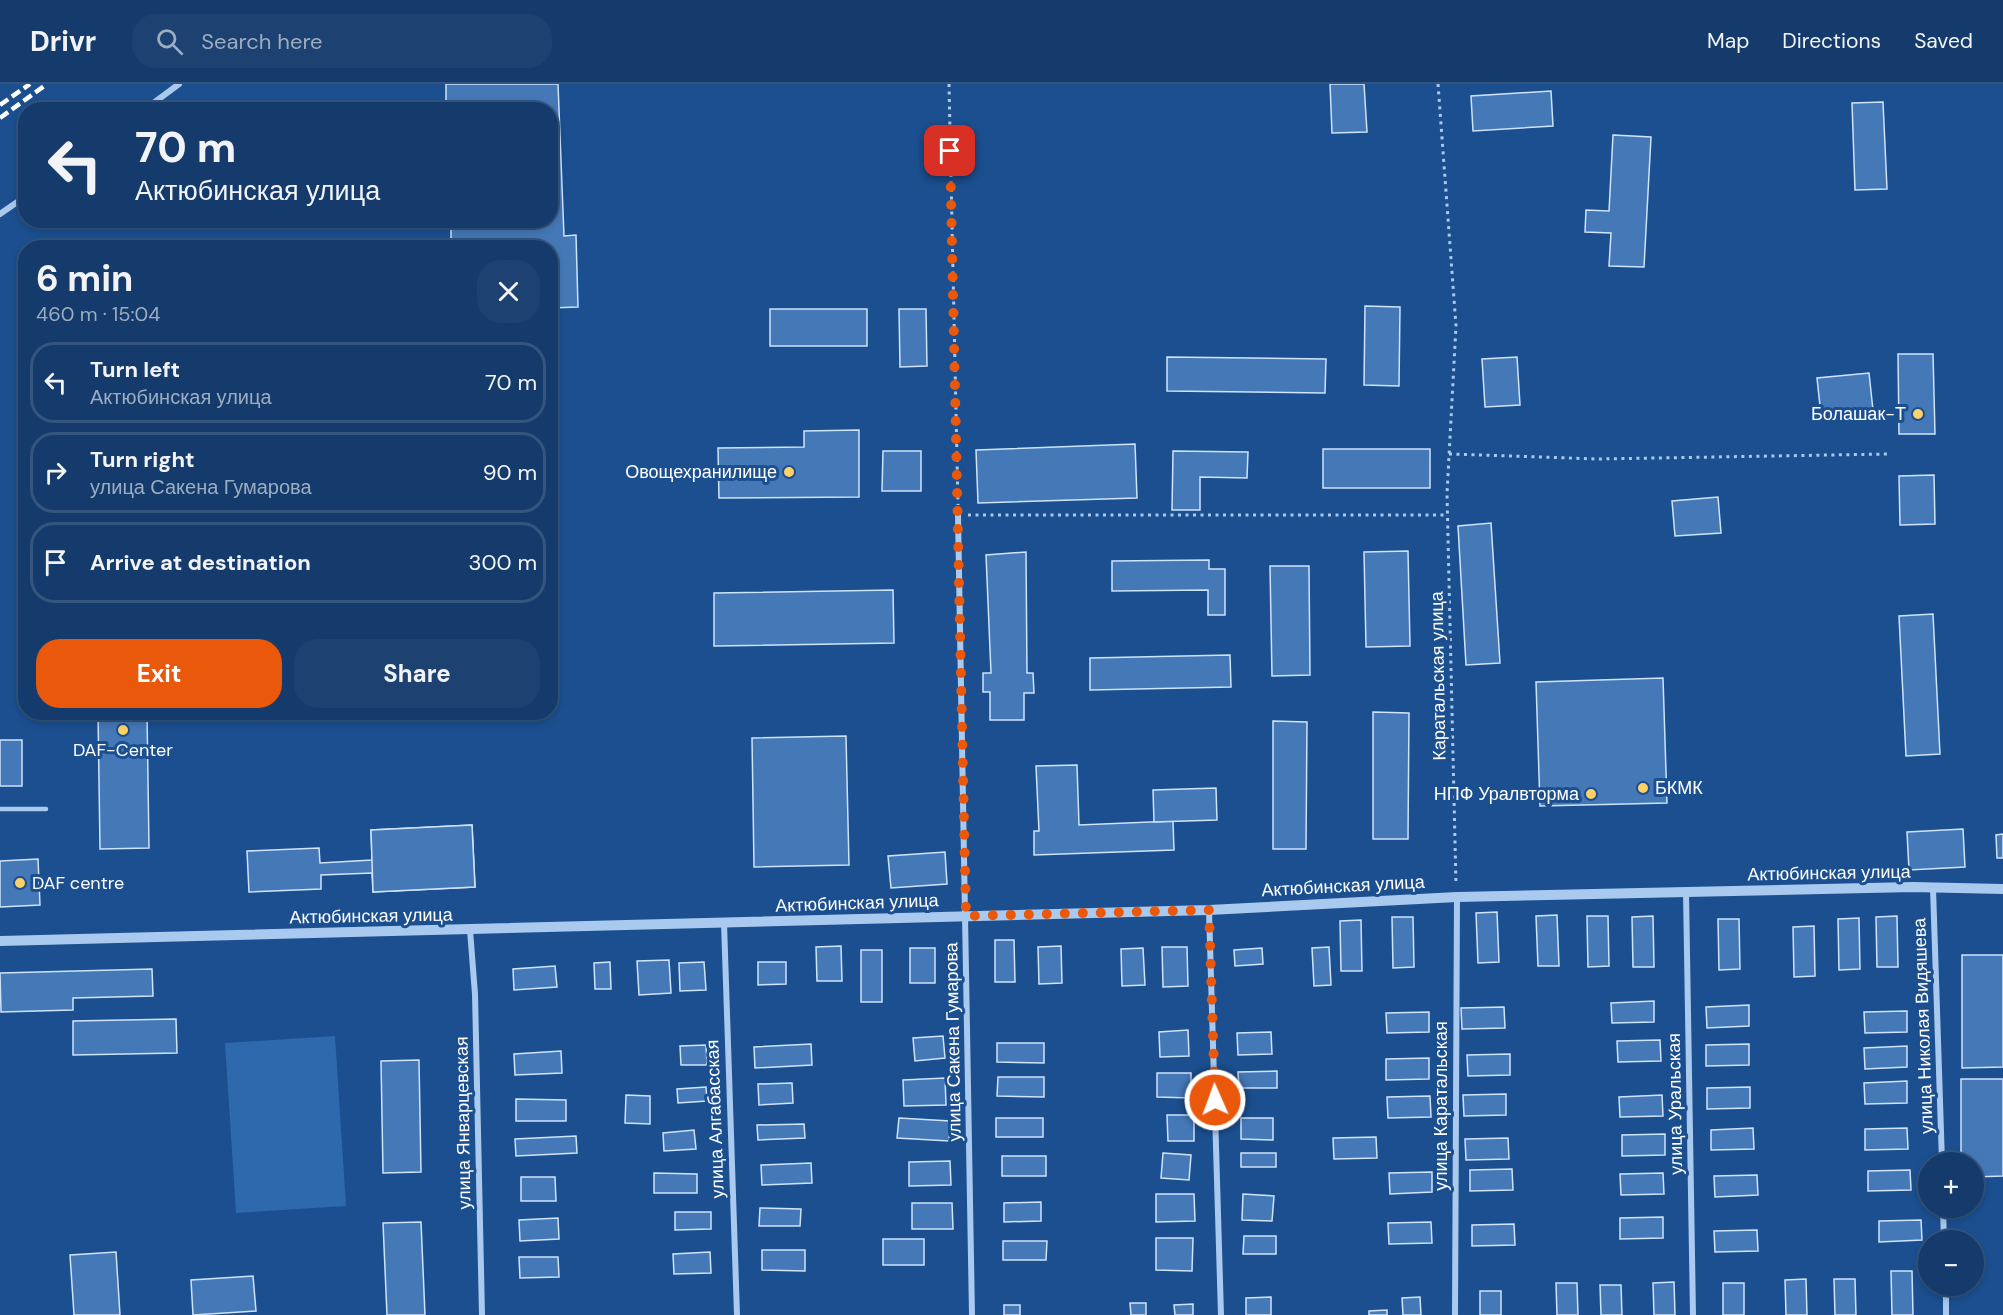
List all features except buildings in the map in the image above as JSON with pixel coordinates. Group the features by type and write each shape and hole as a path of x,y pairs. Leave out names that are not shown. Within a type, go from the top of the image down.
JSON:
{"street":[{"path":"155,102 179,84"},
{"path":"0,214 18,202"},
{"name":"улица Сакена Гумарова","path":"958,515 972,1315"},
{"name":"Актюбинская улица","path":"0,941 1209,910 1457,897 1933,888 2003,889"},
{"name":"улица Николая Видяшева","path":"1933,888 1942,1152"},
{"name":"улица Уральская","path":"1686,892 1693,1315"},
{"name":"улица Каратальская","path":"1455,1315 1457,897"},
{"path":"1209,910 1221,1315"},
{"name":"улица Алгабасская","path":"724,923 736,1315"},
{"name":"улица Январцевская","path":"470,930 475,994 482,1315"},
{"path":"1946,1296 1946,1315"}],"lane":[{"path":"0,809 46,809"}],"path":[{"path":"949,84 958,515 1448,515"},
{"name":"Каратальская улица","path":"1438,84 1456,326 1448,515 1457,897"},
{"path":"1449,454 1598,459 1889,454"}],"shaded area":[{"path":"335,1036 346,1206 236,1213 225,1043"}],"railway":[{"path":"0,105 30,84"},
{"path":"22,102 47,84"},
{"path":"0,118 18,105"}],"place":[{"name":"Болашак-Т","path":"1918,414"},
{"name":"Овощехранилище","path":"789,472"},
{"name":"DAF-Center","path":"123,730"},
{"name":"БКМК","path":"1643,788"},
{"name":"НПФ Уралвторма","path":"1591,794"},
{"name":"DAF centre","path":"20,883"}],"route":[{"path":"950,151 966,916 1209,910 1215,1100"}]}
